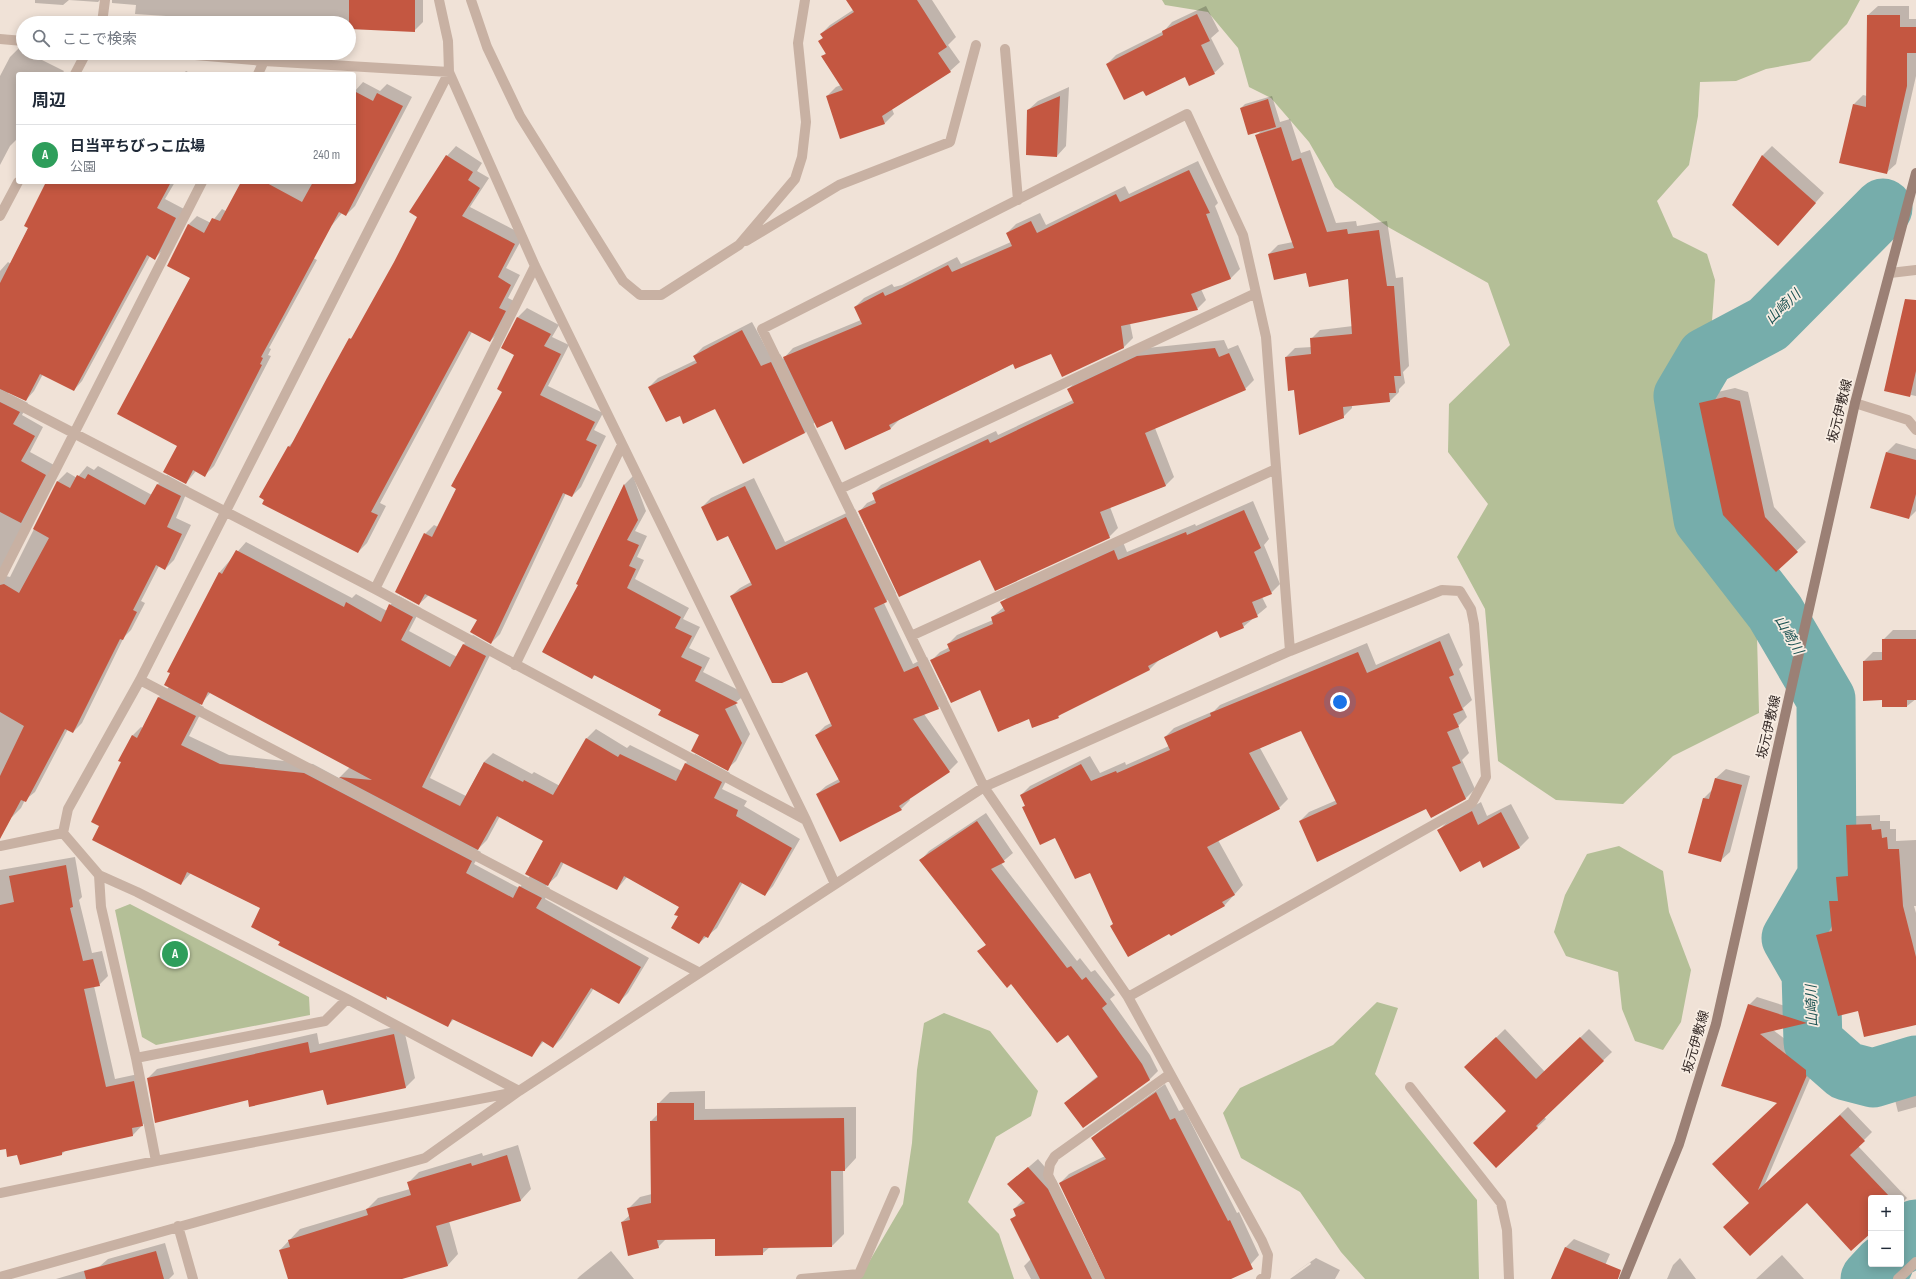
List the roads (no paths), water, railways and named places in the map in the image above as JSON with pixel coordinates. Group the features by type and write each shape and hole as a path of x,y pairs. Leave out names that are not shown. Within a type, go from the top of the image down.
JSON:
{"main road":[{"name":"坂元伊敷線","path":"1624,1279 1679,1144 1716,1024 1855,403 1916,173"}],"street":[{"path":"103,16 106,0"},
{"path":"439,0 448,41 449,72 535,266 806,820 835,884"},
{"path":"471,0 487,47 520,116 623,281 640,295 661,295 739,245 839,185 950,142 976,46"},
{"path":"739,245 795,178 802,157 806,122 798,43 806,0"},
{"path":"0,39 16,40"},
{"path":"1005,49 1018,200"},
{"path":"76,72 82,60"},
{"path":"252,60 449,72"},
{"path":"259,72 264,61"},
{"path":"63,833 68,809 140,680 449,72"},
{"path":"1261,1279 1266,1276 1268,1256 1262,1241 1128,997 984,787 762,329 1187,114 1243,235 1266,337 1290,651"},
{"path":"0,216 17,184"},
{"path":"0,579 201,184"},
{"path":"375,589 535,266"},
{"path":"1890,273 1916,270"},
{"path":"840,489 1256,293"},
{"path":"0,395 375,589 806,820"},
{"path":"1855,403 1908,420 1916,430"},
{"path":"515,664 622,445"},
{"path":"911,636 1276,469"},
{"path":"0,1277 13,1276 178,1226 425,1158 519,1091 698,972 984,787 1290,651 1442,590 1460,591 1471,609 1474,624 1486,777 1472,803 1128,997"},
{"path":"140,680 698,972"},
{"path":"0,846 63,833"},
{"path":"63,833 99,875 137,892 348,999 519,1091"},
{"path":"99,875 100,907 136,1058 156,1161"},
{"path":"136,1058 325,1021 348,999"},
{"path":"1100,1279 1048,1175 1050,1164 1055,1156 1170,1074"},
{"path":"1410,1087 1501,1203 1507,1230 1508,1279"},
{"path":"0,1193 156,1161 519,1091"},
{"path":"800,1279 859,1274 895,1191"},
{"path":"178,1226 193,1279"},
{"path":"1898,1279 1916,1262"}],"waterway":[{"name":"山崎川","path":"1883,208 1768,324 1706,357 1683,396 1703,519 1775,612 1826,699 1827,876 1791,938 1811,973 1813,1042 1846,1071 1873,1078 1916,1065"},
{"name":"山崎川","path":"1904,1242 1916,1229"},
{"name":"山崎川","path":"1870,1279 1881,1267"}],"place":[{"name":"日当平ちびっこ広場","path":"175,954"}]}
